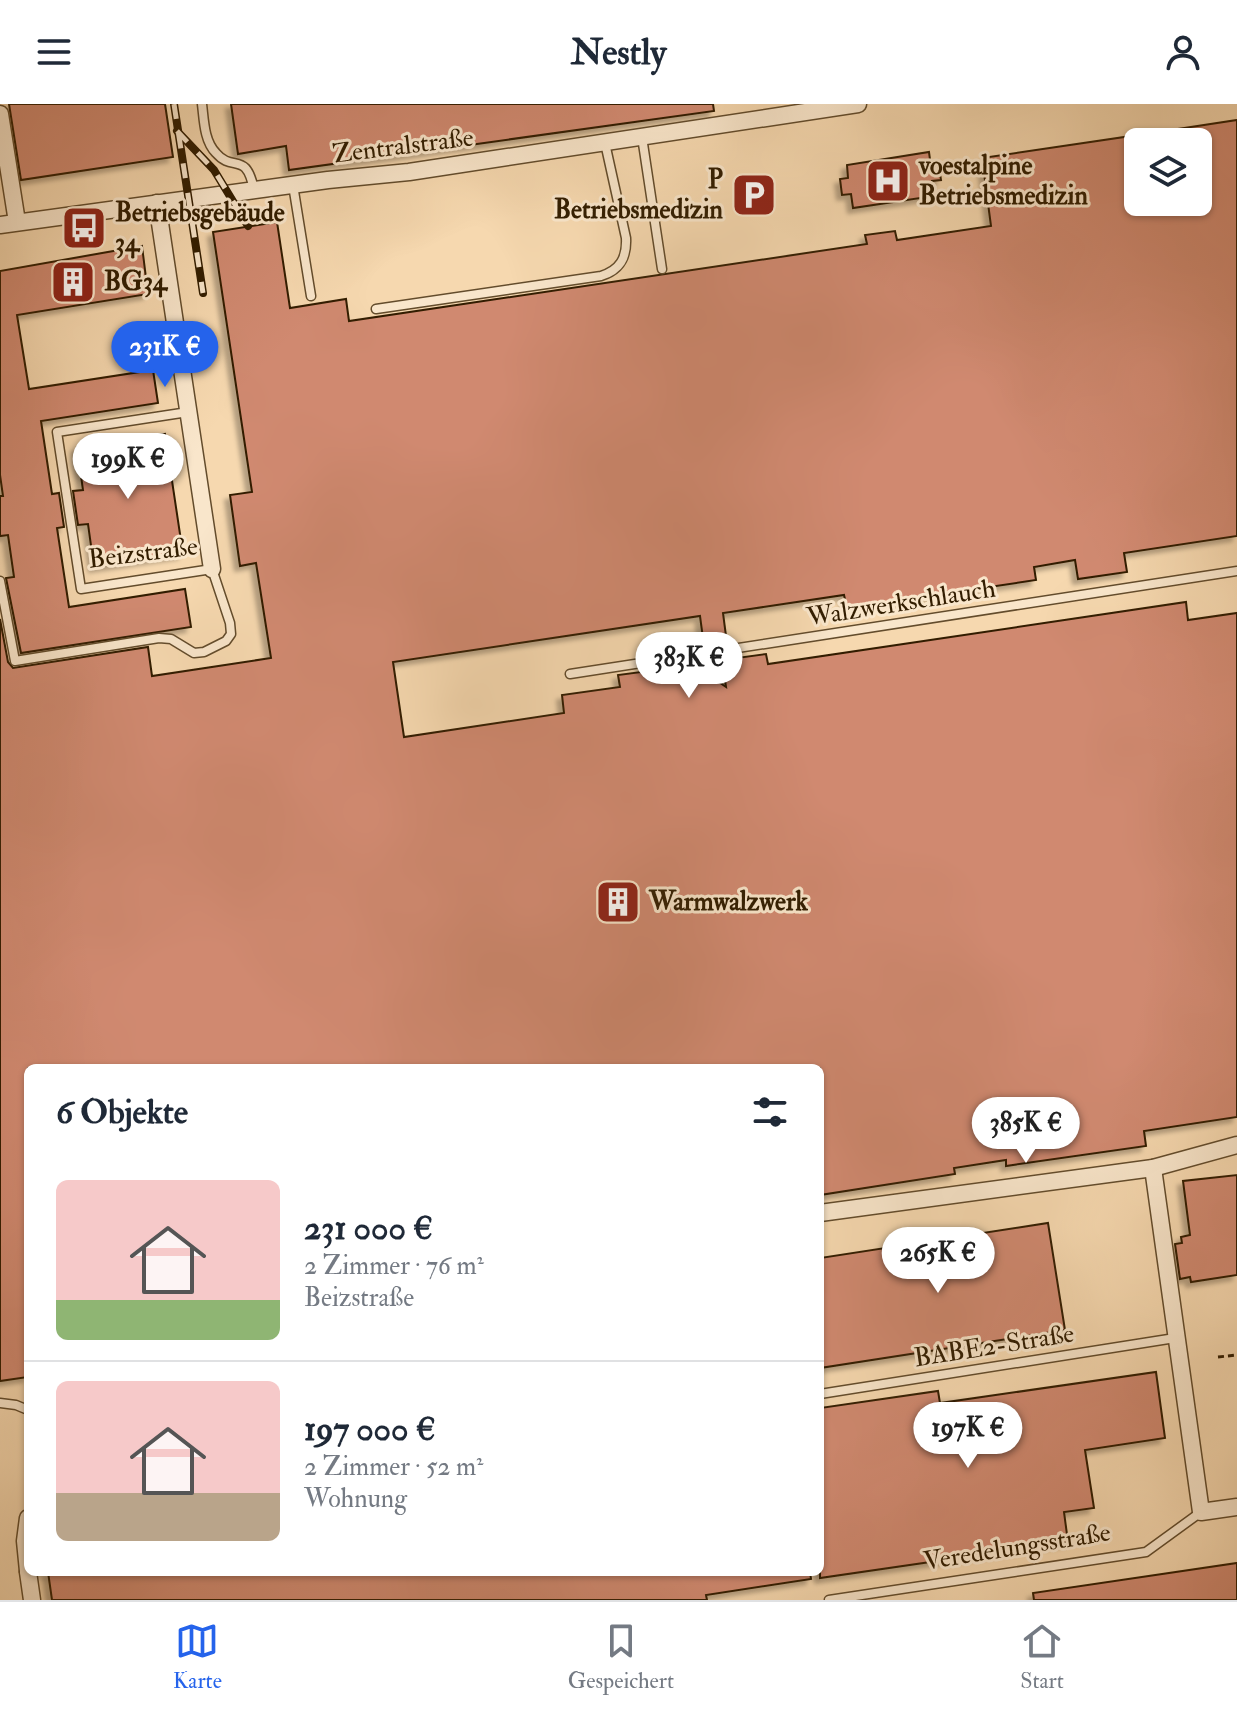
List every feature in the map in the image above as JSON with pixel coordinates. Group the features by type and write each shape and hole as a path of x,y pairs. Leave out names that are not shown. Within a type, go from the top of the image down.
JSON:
{"street":[{"name":"Zentralstraße","path":"8,224 409,172 858,104"},
{"path":"0,114 8,224"},
{"name":"Beizstraße","path":"157,203 212,569"},
{"path":"824,1212 1153,1168 1237,1145"},
{"path":"1153,1168 1201,1512"},
{"name":"Veredelungsstraße","path":"1201,1512 1237,1507"},
{"path":"29,1576 32,1600"}],"lane":[{"path":"202,104 212,150 218,157 244,166 249,171 254,190"},
{"path":"642,137 662,269"},
{"path":"376,309 612,273 626,253 626,238 605,143"},
{"path":"293,185 311,296"},
{"name":"Beizstraße","path":"0,581 15,661 159,638 171,639 194,653 226,641 231,634 230,623 212,569 81,589 57,432 189,412"},
{"name":"Walzwerkschlauch","path":"570,674 1237,571"},
{"name":"BABE2-Straße","path":"824,1393 1175,1338"},
{"path":"0,1403 24,1409"},
{"name":"Veredelungsstraße","path":"829,1600 1146,1552 1201,1512"}],"path":[{"path":"1218,1357 1237,1355"}],"building":[{"path":"9,104 165,104 173,157 21,180"},
{"path":"231,104 713,104 714,111 289,170 286,146 238,154"},
{"name":"Warmwalzwerk","path":"1237,120 1237,536 1124,553 1127,572 1078,579 1075,560 1034,567 1036,580 847,608 844,595 723,613 726,636 704,646 700,616 393,662 404,737 564,713 562,695 620,687 618,675 694,665 726,687 722,660 766,654 768,664 1186,602 1188,620 1237,613 1237,1117 1144,1131 1146,1146 1006,1166 1006,1160 954,1168 955,1174 824,1194 824,1064 24,1064 24,1378 0,1381 0,619 8,662 13,668 148,647 152,676 271,658 256,563 240,566 230,495 252,492 213,232 277,222 290,308 346,299 349,321 867,244 865,235 895,231 897,240 991,226 982,158 1124,137 1124,216 1212,216 1212,128 1183,128"},
{"name":"voestalpine Betriebsmedizin","path":"929,152 931,167 939,166 941,180 932,181 934,196 853,208 851,194 842,195 840,179 848,178 847,165"},
{"path":"142,246 148,294 17,315 29,389 153,370 158,403 41,421 52,494 59,493 64,527 57,528 69,607 185,589 191,627 21,653 6,578 14,577 8,535 0,536 0,496 3,496 0,475 0,271"},
{"path":"165,434 183,554 94,567 88,524 78,525 73,491 83,490 77,447"},
{"path":"1237,1175 1237,1275 1191,1282 1190,1277 1180,1279 1175,1244 1182,1243 1181,1237 1190,1235 1183,1181"},
{"path":"1048,1223 1065,1330 824,1367 824,1257"},
{"path":"1156,1372 1165,1438 1085,1450 1094,1508 1064,1512 1068,1542 820,1578 824,1576 824,1407 938,1391 940,1403"},
{"path":"1237,1563 1237,1600 1034,1600 1033,1593"},
{"path":"49,1576 811,1576 811,1579 706,1595 707,1600 52,1600"}],"railway":[{"path":"174,104 203,293"},
{"path":"177,131 214,170 248,226"}],"place":[{"name":"voestalpine Betriebsmedizin","path":"888,181"},
{"name":"P Betriebsmedizin","path":"754,195"},
{"name":"Betriebsgebäude 34","path":"84,228"},
{"name":"BG34","path":"73,282"},
{"name":"Warmwalzwerk","path":"618,902"}]}
